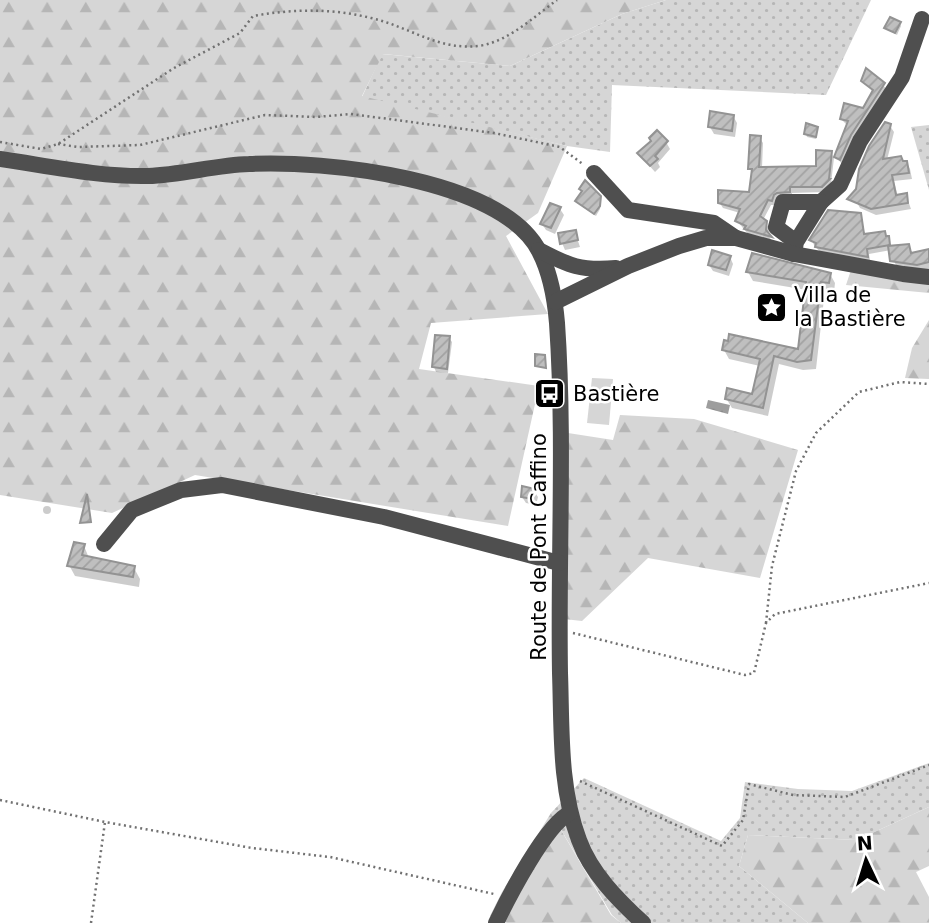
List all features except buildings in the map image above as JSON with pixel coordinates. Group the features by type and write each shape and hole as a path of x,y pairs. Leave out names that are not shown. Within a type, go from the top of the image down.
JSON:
{"street":[{"path":"795,248 821,202 841,185 860,141 902,77 922,19"},
{"name":"Route de Pont Caffino","path":"0,159 117,175 182,174 246,164 280,163 391,175 450,190 501,212 539,250 552,285 558,344 559,629 565,774 570,813 580,843 596,872 619,901 643,923"},
{"path":"594,173 628,209 714,223 736,239"},
{"path":"795,248 776,227 783,202 821,202"},
{"path":"555,302 628,266 706,238 736,239 795,248 904,274 929,276"},
{"path":"539,250 570,267 595,270 628,266"},
{"path":"552,285 570,267"},
{"path":"104,544 131,510 181,490 222,485 384,517 559,563"},
{"path":"496,923 508,897 554,825 570,813"}],"path":[{"path":"0,142 41,149 58,144 174,68 240,33 253,16 303,10 335,11 373,18 434,43 483,45 501,39 557,0"},
{"path":"58,144 78,147 140,145 265,114 316,117 351,114 494,133 560,147 594,173"},
{"path":"559,629 745,675 754,673 766,623 772,566 782,525 796,471 816,433 859,392 900,382 929,384"},
{"path":"766,623 775,614 929,583"},
{"path":"565,774 722,846 743,820 749,784 793,795 845,797 929,765"},
{"path":"0,800 252,848 330,857 508,897"},
{"path":"91,923 105,822"}],"green space":[{"path":"0,0 666,0 622,14 510,66 383,54 362,96 567,146 538,213 506,236 548,314 431,323 419,369 539,386 508,526 195,475 112,513 0,495"},
{"path":"666,0 871,0 826,95 612,85 610,152 567,146 362,97 382,54 510,66 622,14"},
{"path":"929,125 929,190 911,127"},
{"path":"851,270 929,280 929,293 846,285"},
{"path":"929,320 929,379 905,378 912,348"},
{"path":"592,378 613,379 609,425 587,423"},
{"path":"620,415 694,419 798,450 760,578 648,558 582,621 564,619 568,433 613,440"},
{"path":"929,763 929,807 857,840 748,835 739,866 808,923 621,923 612,915 551,813 584,778 721,841 740,818 745,782 798,789 852,791"},
{"path":"929,807 929,866 916,872 929,897 929,923 808,923 739,866 748,835 857,840"},
{"path":"551,813 611,915 621,923 507,923 490,916"}],"water":[{"path":"708,400 730,405 728,414 706,408"}],"place":[{"name":"Villa de la Bastière","path":"771,307"},
{"name":"Bastière","path":"550,394"}]}
